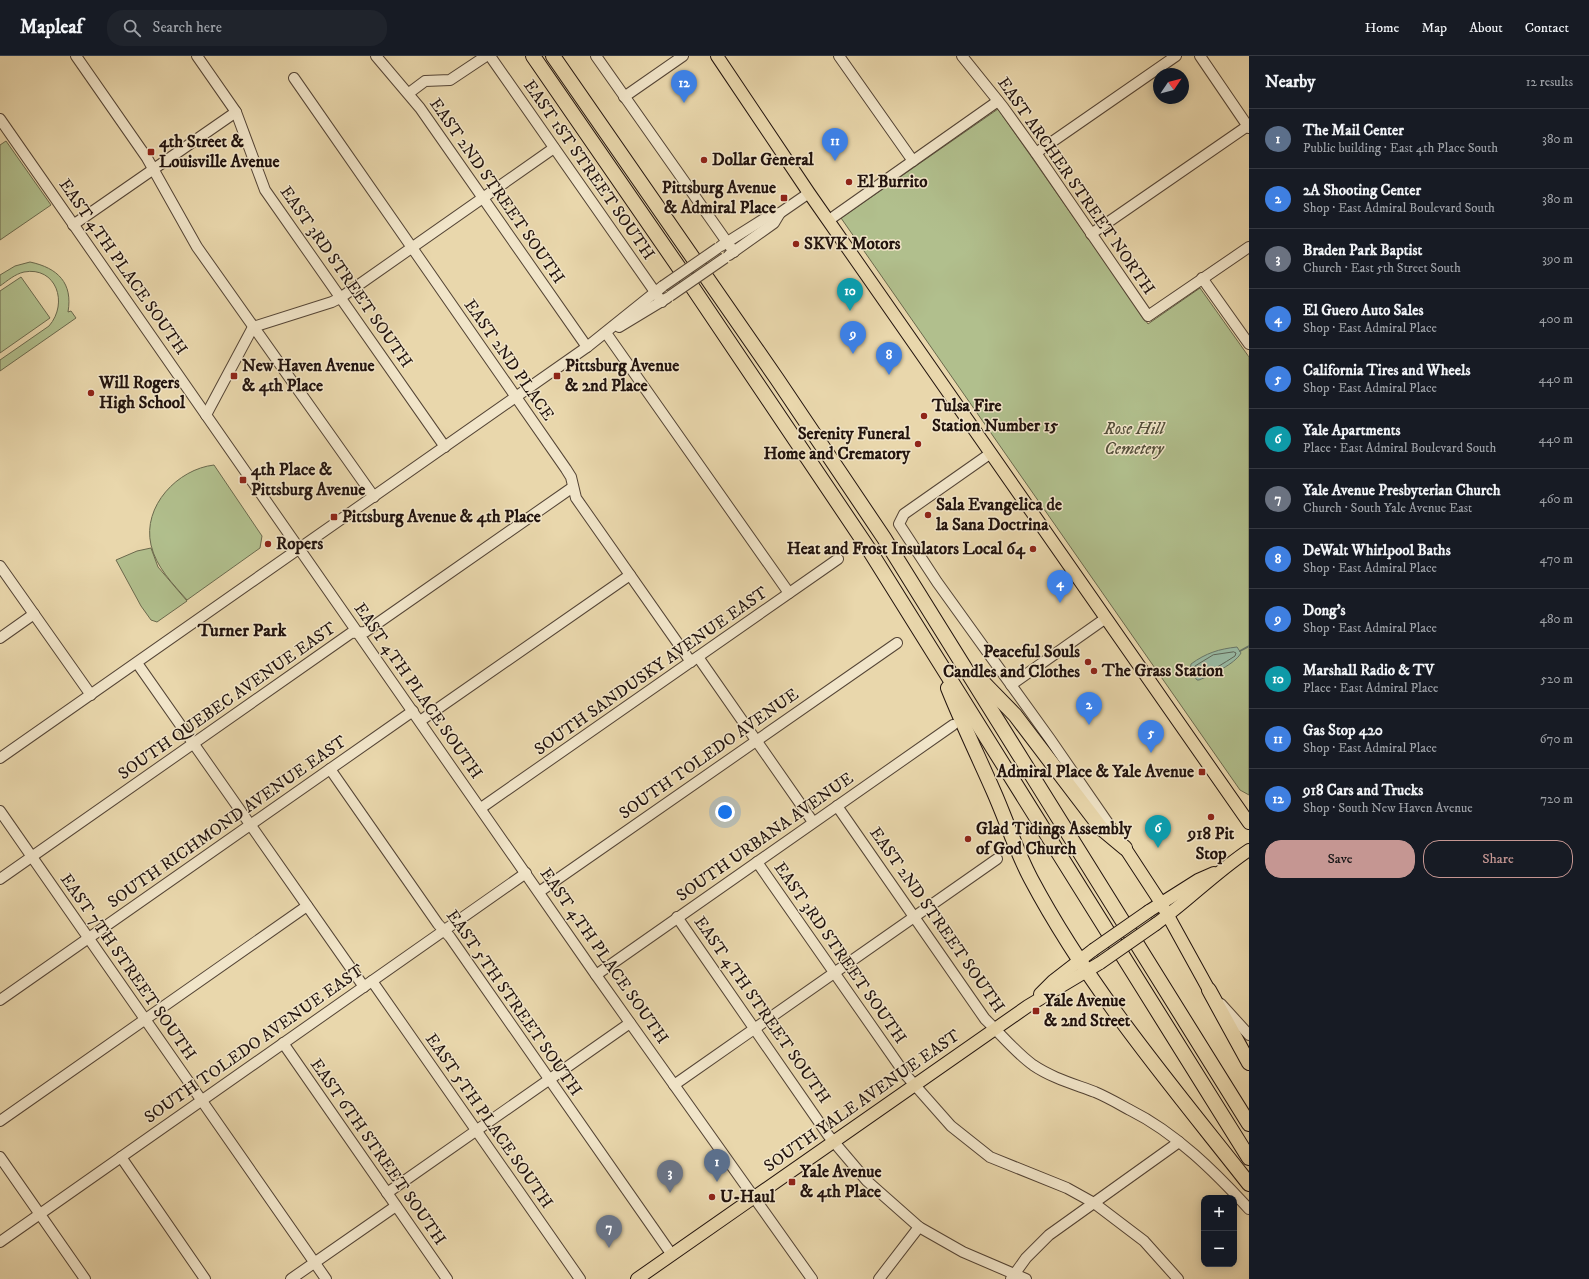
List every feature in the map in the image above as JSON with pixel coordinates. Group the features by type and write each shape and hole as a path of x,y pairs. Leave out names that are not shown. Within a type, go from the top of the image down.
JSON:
{"highway":[{"path":"533,56 816,468 936,656 1249,1158"},
{"path":"553,56 825,449 884,538 1249,1124"},
{"path":"936,656 963,725 1031,878 1079,959 1161,1075 1249,1184"},
{"path":"958,656 1015,715 1102,828 1125,848"},
{"path":"1209,990 1249,1063"}],"main road":[{"path":"717,56 809,193 1249,823"},
{"path":"1125,848 1161,903 1209,990"},
{"name":"SOUTH YALE AVENUE EAST","path":"1028,1006 1053,981 1079,959 1161,903 1198,880 1220,870 1244,853"},
{"name":"SOUTH YALE AVENUE EAST","path":"637,1279 995,1028 1028,1006 1088,972 1156,924 1203,888 1220,870"}],"street":[{"path":"76,56 154,170 188,234 374,497"},
{"name":"EAST 3RD STREET SOUTH","path":"197,56 236,112 265,190 445,447"},
{"name":"EAST 2ND STREET SOUTH","path":"376,56 409,93 587,347"},
{"path":"409,93 425,81 450,80 486,56"},
{"name":"EAST 1ST STREET SOUTH","path":"490,56 554,148 666,299"},
{"path":"596,56 729,255"},
{"path":"624,97 683,56"},
{"path":"839,56 913,161"},
{"name":"EAST ARCHER STREET NORTH","path":"962,56 998,101 1036,153 1148,316 1202,278"},
{"path":"1036,153 1176,56"},
{"path":"1091,234 1249,126 1200,56"},
{"name":"EAST 2ND PLACE","path":"294,78 566,469 571,477 576,498 630,575 756,740 814,822"},
{"path":"829,220 998,101"},
{"path":"73,225 236,112"},
{"name":"EAST 4TH PLACE SOUTH","path":"0,120 596,975 812,1279"},
{"path":"206,415 253,327 332,302 340,298 482,197 554,148"},
{"path":"0,758 587,347 659,289 722,245 770,215 780,212 809,193"},
{"path":"606,333 637,318 666,299 774,223 780,212"},
{"path":"1249,247 1202,278 1249,344"},
{"path":"606,333 789,593"},
{"path":"991,453 904,514 899,520 902,529 937,582 1094,802 1125,848"},
{"name":"SOUTH QUEBEC AVENUE EAST","path":"0,879 351,633 365,632 573,487"},
{"name":"SOUTH SANDUSKY AVENUE EAST","path":"481,808 838,560"},
{"path":"0,566 91,695"},
{"path":"420,721 630,575"},
{"path":"0,638 34,614"},
{"path":"1011,685 1106,618"},
{"name":"SOUTH TOLEDO AVENUE","path":"539,892 897,643"},
{"name":"EAST 5TH PLACE SOUTH","path":"137,663 307,906 368,984 477,1131 580,1279"},
{"name":"SOUTH RICHMOND AVENUE EAST","path":"0,1000 413,711"},
{"name":"SOUTH URBANA AVENUE","path":"596,975 953,725"},
{"name":"EAST 5TH STREET SOUTH","path":"330,769 672,1255"},
{"name":"EAST 2ND STREET SOUTH","path":"837,806 985,1019 1021,1056 1035,1066 1132,1111 1179,1142 1205,1164 1249,1210"},
{"name":"EAST 7TH STREET SOUTH","path":"0,811 326,1279"},
{"path":"674,1085 997,859"},
{"name":"EAST 3RD STREET SOUTH","path":"757,862 905,1074 951,1126 990,1157 1067,1188 1094,1203 1144,1241 1178,1279"},
{"name":"SOUTH TOLEDO AVENUE EAST","path":"0,1242 526,873"},
{"path":"0,1121 307,906"},
{"name":"EAST 4TH STREET SOUTH","path":"678,917 754,1029 834,1141 867,1181 919,1227 963,1252 1012,1276 1026,1279"},
{"path":"1209,990 1249,1035"},
{"path":"387,1193 630,1023"},
{"name":"EAST 6TH STREET SOUTH","path":"283,1043 447,1279"},
{"path":"1012,1276 1026,1258 1049,1235 1179,1142"},
{"path":"0,1157 85,1279"},
{"path":"121,1157 205,1279"},
{"path":"291,1279 396,1206"},
{"path":"879,1279 919,1227"}],"green space":[{"name":"Rose Hill Cemetery","path":"998,109 1148,324 1200,288 1249,357 1249,795 1240,790 841,218"},
{"path":"6,141 51,205 0,240 0,145"},
{"path":"30,262 48,268 61,278 66,285 68,293 68,312 71,311 76,318 0,371 0,360 49,326 55,317 58,307 56,288 51,280 44,275 35,272 24,272 14,276 0,286 0,275 15,266"},
{"path":"21,277 50,318 0,353 0,291"},
{"path":"214,465 262,536 260,548 187,600 166,575 153,553 150,531 152,517 157,504 176,482 201,468"},
{"path":"151,548 158,567 187,601 157,622 151,620 141,606 116,560 137,551"}],"water":[{"path":"1237,647 1241,653 1238,657 1216,672 1197,680 1190,671 1191,664 1207,654 1218,650"}],"waterway":[{"path":"1240,651 1249,646"}],"place":[{"name":"918 Cars and Trucks","path":"684,103"},
{"name":"4th Street & Louisville Avenue","path":"151,152"},
{"name":"Dollar General","path":"704,160"},
{"name":"Gas Stop 420","path":"835,161"},
{"name":"El Burrito","path":"849,182"},
{"name":"Pittsburg Avenue & Admiral Place","path":"784,198"},
{"name":"SKVK Motors","path":"796,244"},
{"name":"Marshall Radio & TV","path":"850,311"},
{"name":"Dong's","path":"853,354"},
{"name":"DeWalt Whirlpool Baths","path":"889,375"},
{"name":"New Haven Avenue & 4th Place","path":"234,376"},
{"name":"Pittsburg Avenue & 2nd Place","path":"557,376"},
{"name":"Will Rogers High School","path":"91,393"},
{"name":"Tulsa Fire Station Number 15","path":"924,416"},
{"name":"Serenity Funeral Home and Crematory","path":"918,444"},
{"name":"4th Place & Pittsburg Avenue","path":"243,480"},
{"name":"Sala Evangelica de la Sana Doctrina","path":"928,515"},
{"name":"Pittsburg Avenue & 4th Place","path":"334,517"},
{"name":"Ropers","path":"268,544"},
{"name":"Heat and Frost Insulators Local 64","path":"1033,549"},
{"name":"El Guero Auto Sales","path":"1060,603"},
{"name":"Peaceful Souls Candles and Clothes","path":"1088,662"},
{"name":"The Grass Station","path":"1094,671"},
{"name":"2A Shooting Center","path":"1089,725"},
{"name":"California Tires and Wheels","path":"1151,753"},
{"name":"Admiral Place & Yale Avenue","path":"1202,772"},
{"name":"918 Pit Stop","path":"1211,817"},
{"name":"Glad Tidings Assembly of God Church","path":"968,839"},
{"name":"Yale Apartments","path":"1158,848"},
{"name":"Yale Avenue & 2nd Street","path":"1036,1011"},
{"name":"The Mail Center","path":"717,1182"},
{"name":"Yale Avenue & 4th Place","path":"792,1182"},
{"name":"Braden Park Baptist","path":"670,1193"},
{"name":"U-Haul","path":"712,1197"},
{"name":"Yale Avenue Presbyterian Church","path":"609,1248"}],"district":[{"name":"Turner Park","path":"242,631"}]}
